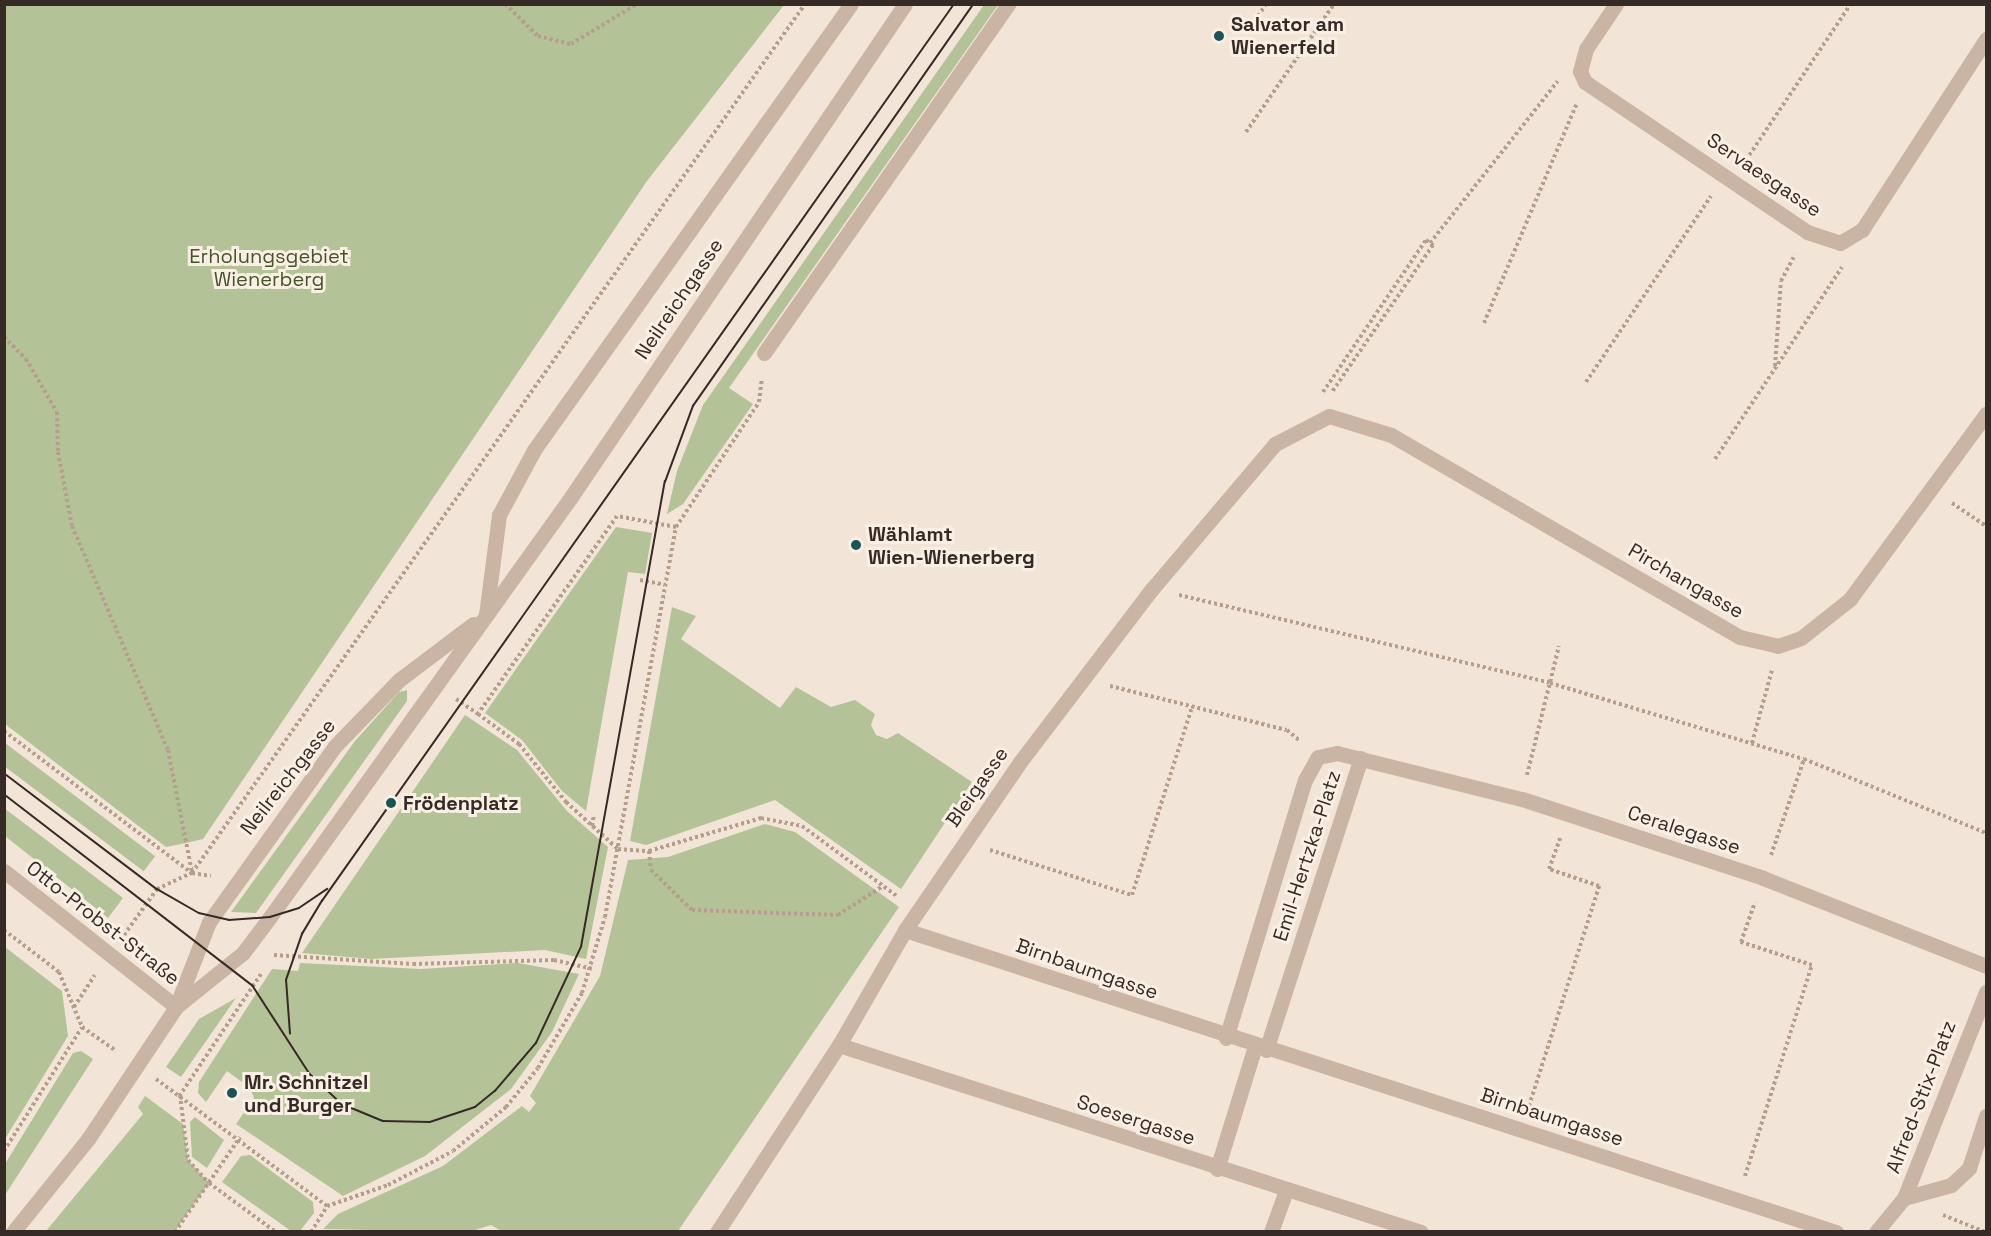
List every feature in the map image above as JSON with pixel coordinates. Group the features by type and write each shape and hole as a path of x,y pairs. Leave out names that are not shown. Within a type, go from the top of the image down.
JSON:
{"street":[{"name":"Neilreichgasse","path":"13,1232 88,1139 176,1007 212,917 335,746 399,680 486,615 499,515 534,450 851,4"},
{"name":"Neilreichgasse","path":"176,1007 243,953 486,615 905,4"},
{"path":"764,353 1008,4"},
{"path":"1583,77 1586,49 1616,4"},
{"path":"1840,243 1862,230 1986,39"},
{"name":"Servaesgasse","path":"1583,77 1730,176 1807,232 1840,243"},
{"path":"1778,646 1801,638 1850,599 1986,414"},
{"name":"Bleigasse","path":"717,1232 839,1045 918,910 963,842 1083,678 1152,589 1275,444 1329,416"},
{"name":"Pirchangasse","path":"1329,416 1391,435 1740,637 1778,646"},
{"name":"Emil-Hertzka-Platz","path":"1226,1038 1305,780 1318,757 1337,753 1361,758 1261,1048"},
{"name":"Ceralegasse","path":"1361,758 1522,799 1763,878 1986,966"},
{"name":"Otto-Probst-Straße","path":"4,872 176,1007"},
{"name":"Birnbaumgasse","path":"905,930 1226,1038 1836,1232"},
{"name":"Alfred-Stix-Platz","path":"1904,1198 1986,992"},
{"name":"Soesergasse","path":"839,1045 1421,1232"},
{"path":"1217,1168 1261,1048"},
{"name":"Alfred-Stix-Platz","path":"1904,1198 1950,1185 1969,1168 1986,1116"},
{"path":"1271,1232 1286,1190"},
{"path":"1876,1232 1904,1198"}],"path":[{"path":"505,4 538,36 571,44 637,4"},
{"path":"192,873 805,4"},
{"path":"1258,16 1266,4"},
{"path":"1246,132 1334,4"},
{"path":"1586,382 1851,4"},
{"path":"1338,384 1430,243 1556,82 1583,77"},
{"path":"1484,322 1583,77"},
{"path":"1775,367 1781,281 1807,232"},
{"path":"1323,393 1426,240 1430,243"},
{"path":"1715,459 1844,264 1840,243"},
{"path":"4,337 26,359 57,412 58,452 72,526 168,750 192,873"},
{"path":"311,1232 327,1206 388,1185 453,1151 506,1107 562,1029 592,969 618,849 676,527 759,402 764,353"},
{"path":"1931,489 1986,526"},
{"path":"478,714 617,516 676,527"},
{"path":"640,580 665,585"},
{"path":"1152,589 1550,683 1804,759 1986,833"},
{"path":"1522,799 1559,646"},
{"path":"1752,743 1778,646"},
{"path":"1083,678 1287,730 1318,757"},
{"path":"450,694 519,744 592,827 618,849 649,851 761,818 802,826 918,910"},
{"path":"963,842 1132,895 1192,707"},
{"path":"4,731 192,873"},
{"path":"1737,1200 1812,965 1741,942 1804,759"},
{"path":"1521,1130 1599,886 1549,870 1568,814"},
{"path":"592,827 594,815"},
{"path":"649,851 651,870 692,910 838,915 883,886"},
{"path":"4,930 59,972 74,1007"},
{"path":"269,962 274,954 413,964 483,958 554,960 592,969"},
{"path":"264,970 180,1095 188,1160 209,1183 276,1232"},
{"path":"4,1151 82,1027"},
{"path":"180,1095 240,1137 327,1206"},
{"path":"175,1232 240,1137"}],"green space":[{"name":"Erholungsgebiet Wienerberg","path":"4,5 784,5 647,181 203,839 186,843 166,847 5,724"},
{"path":"984,5 998,5 729,388 753,404 683,504 667,514 677,471 703,405"},
{"path":"616,527 652,533 645,574 628,572 586,811 562,791 522,740 485,713"},
{"path":"672,607 696,616 681,639 780,708 796,687 831,707 855,700 875,714 871,725 876,735 887,739 898,733 972,782 901,889 775,800 646,845 630,841"},
{"path":"407,690 407,701 256,913 231,912 355,741 399,692"},
{"path":"465,715 517,750 567,811 608,847 586,959 545,950 371,959 302,953"},
{"path":"5,743 155,856 144,871 4,766"},
{"path":"4,808 123,898 108,918 5,836"},
{"path":"765,824 795,832 899,907 678,1231 503,1232 491,1225 469,1232 323,1229 338,1214 443,1166 522,1106 529,1112 536,1103 530,1096 600,976 628,860 668,857"},
{"path":"5,947 62,991 68,1036 5,1139"},
{"path":"300,963 421,969 518,963 579,974 552,1032 511,1089 425,1156 343,1196 236,1124 254,1098 250,1088 227,1071 206,1102 198,1093 199,1082 272,969 298,971"},
{"path":"236,998 181,1077 166,1067 199,1019"},
{"path":"81,1051 93,1059 5,1195 5,1164 73,1053"},
{"path":"145,1096 183,1124 188,1160 209,1183 175,1231 46,1231 143,1114 138,1107"},
{"path":"195,1117 224,1140 207,1168 192,1157 190,1122"},
{"path":"250,1155 313,1202 314,1213 300,1231 291,1231 222,1182 241,1156"}],"tram line":[{"path":"290,1034 286,980 302,934 322,901 954,4"},
{"path":"4,794 253,986 310,1074 342,1104 383,1121 430,1122 475,1107 495,1091 536,1043 581,947 665,482 693,406 973,4"},
{"path":"4,773 157,889 199,913 229,920 270,917 299,908 327,889"}],"place":[{"name":"Salvator am Wienerfeld","path":"1219,36"},
{"name":"Wählamt Wien-Wienerberg","path":"856,545"},
{"name":"Frödenplatz","path":"391,803"},
{"name":"Mr. Schnitzel und Burger","path":"232,1093"}]}
